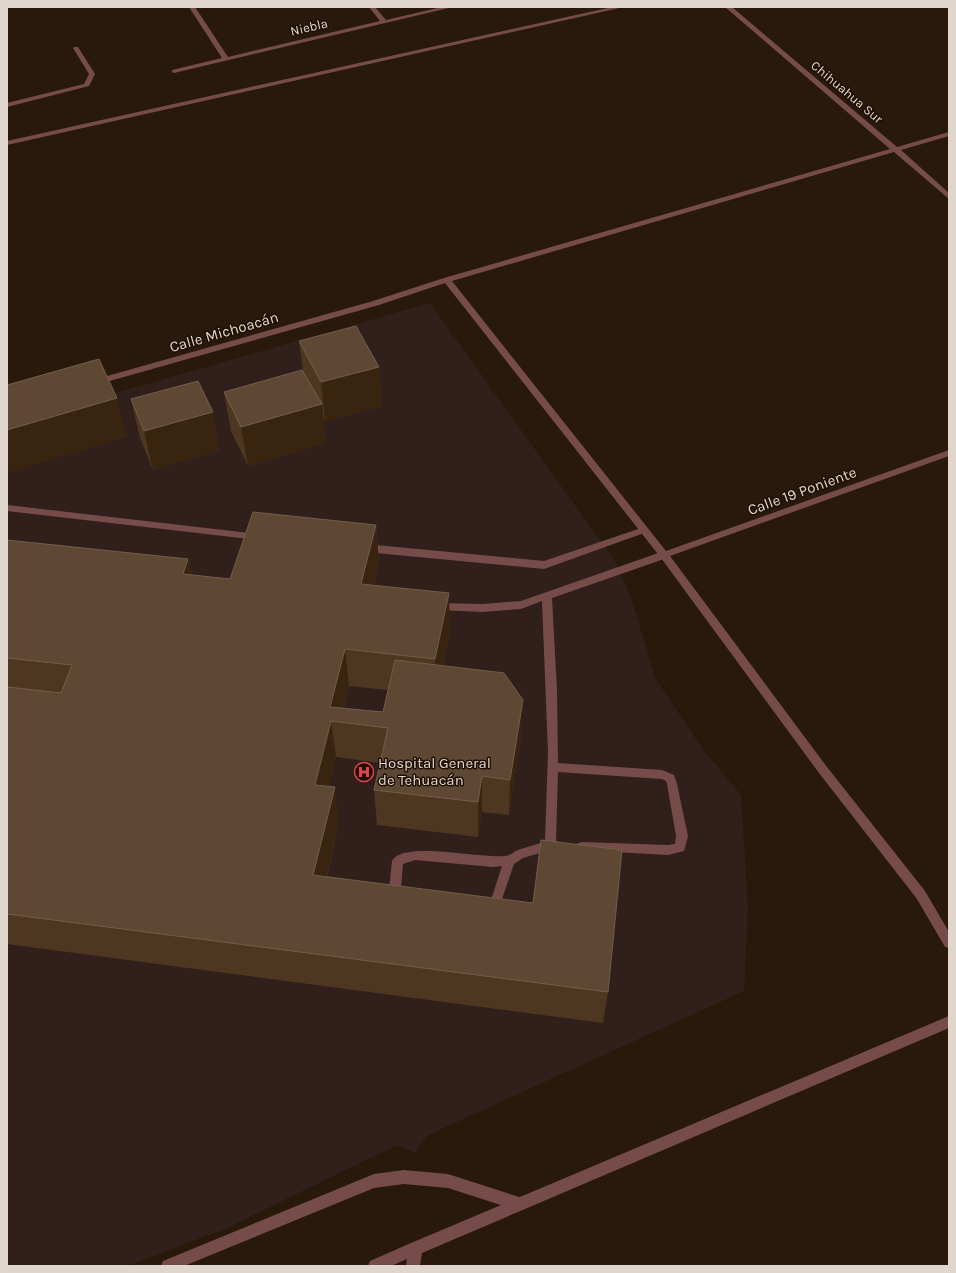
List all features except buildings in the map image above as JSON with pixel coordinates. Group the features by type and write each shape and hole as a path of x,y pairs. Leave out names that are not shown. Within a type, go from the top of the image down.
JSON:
{"street":[{"path":"192,7 226,59"},
{"path":"372,7 384,22"},
{"name":"Niebla","path":"174,71 450,7"},
{"path":"7,143 621,7"},
{"name":"Chihuahua Sur","path":"728,7 949,197"},
{"path":"7,105 87,85 92,74 76,48"},
{"path":"895,149 949,134"},
{"name":"Calle Michoacán","path":"88,385 376,303 447,280 895,149"},
{"path":"447,280 664,555 823,770 920,895 949,943"},
{"name":"Calle 19 Poniente","path":"426,605 483,608 514,606 547,597 949,453"},
{"path":"7,508 269,538"},
{"path":"356,547 544,565 644,530"},
{"path":"547,597 552,677 553,803 550,845"},
{"path":"509,861 496,900 483,919 409,911 397,906 394,899 398,861 404,857 415,855 493,862 509,861 520,854 550,845 675,850 680,848 682,844 682,836 670,778 662,775 553,767"},
{"path":"375,1266 949,1022"},
{"path":"168,1266 374,1182 404,1178 448,1181 519,1204"},
{"path":"413,1266 416,1248"}],"shaded area":[{"name":"Hospital General de Tehuacán","path":"430,303 617,564 632,600 655,678 702,748 741,795 748,907 744,991 428,1135 415,1153 397,1145 227,1228 127,1266 7,1266 7,424"}],"place":[{"name":"Hospital General de Tehuacán","path":"364,772"}]}
